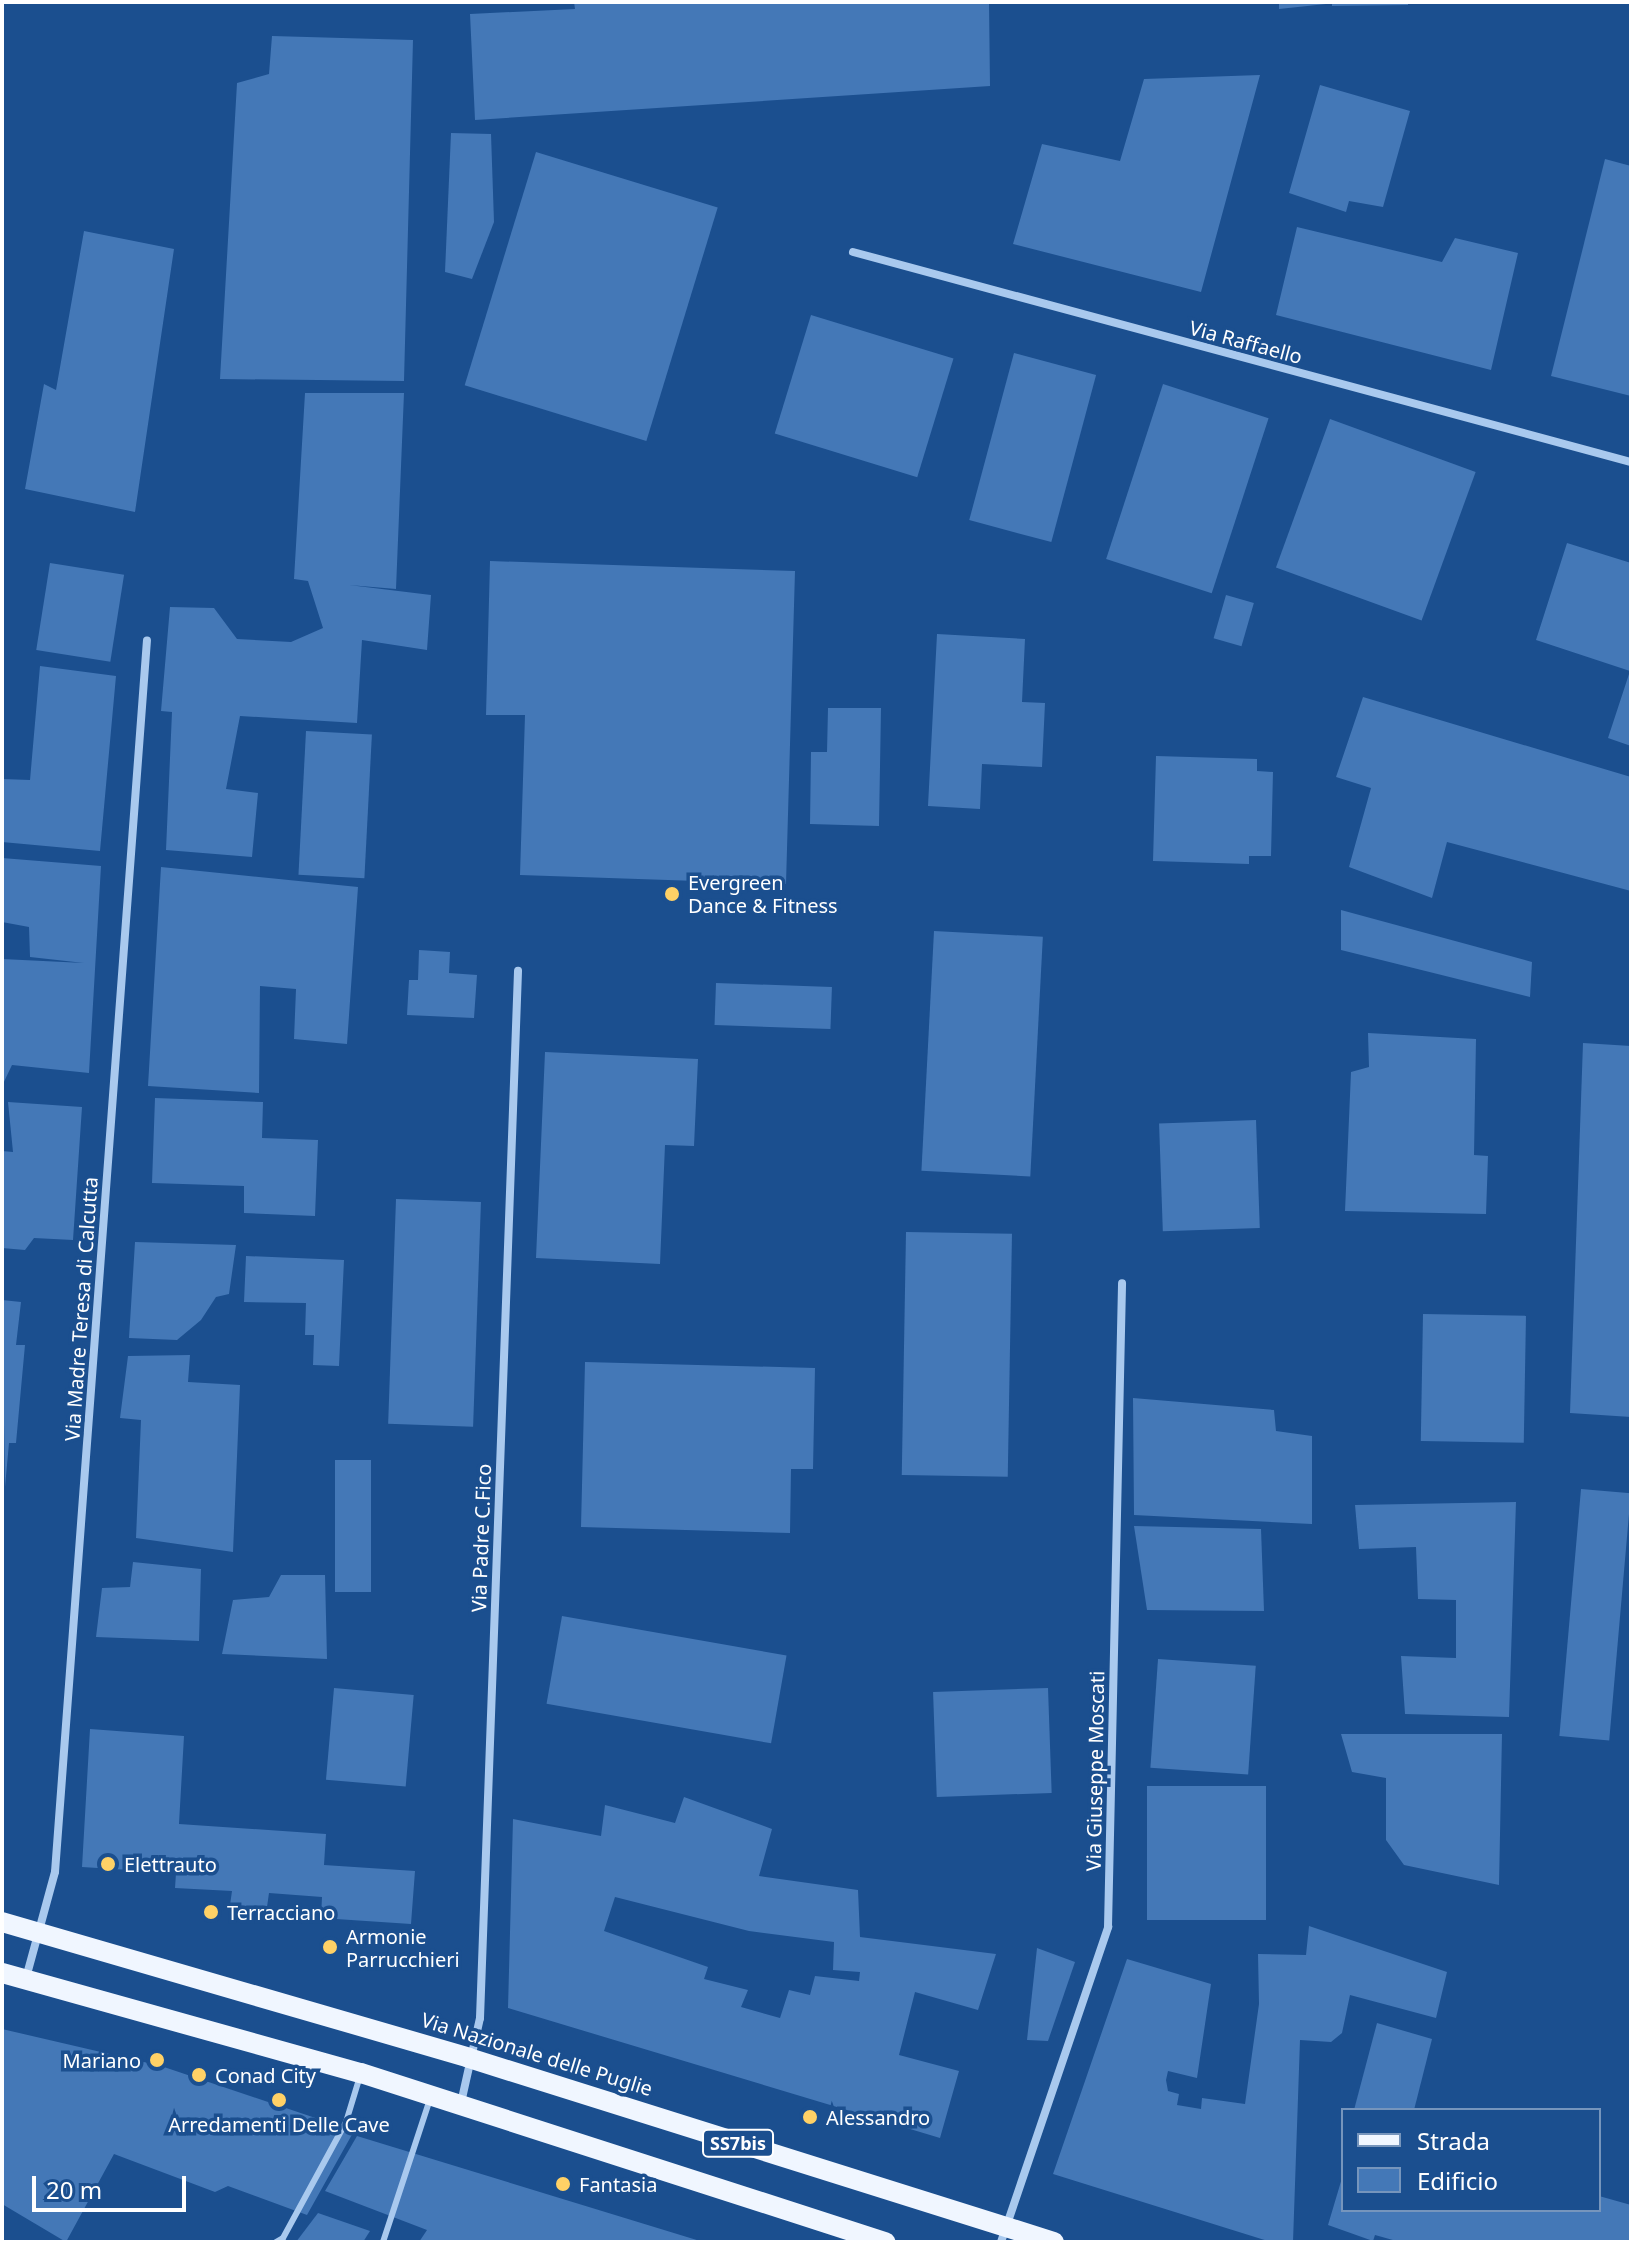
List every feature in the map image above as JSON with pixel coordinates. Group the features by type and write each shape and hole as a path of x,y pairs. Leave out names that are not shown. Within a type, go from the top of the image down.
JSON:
{"main road":[{"name":"Via Nazionale delle Puglie","path":"2,1922 36,1929 469,2058 1004,2235 1054,2242"},
{"name":"SS7bis","path":"2,1973 361,2073 461,2104 637,2166 885,2242"}],"street":[{"name":"Via Raffaello","path":"853,252 1631,462"},
{"name":"Via Madre Teresa di Calcutta","path":"26,1978 36,1929 55,1872 147,640"},
{"name":"Via Padre C.Fico","path":"461,2104 480,2018 518,971"},
{"name":"Via Giuseppe Moscati","path":"1004,2235 1108,1927 1122,1283"}],"lane":[{"path":"276,2242 283,2238 346,2122 361,2073"},
{"path":"383,2242 431,2095"}],"building":[{"path":"574,2 989,2 990,86 475,120 470,14 575,9"},
{"path":"1279,2 1326,2 1326,4 1279,9"},
{"path":"1332,2 1408,2 1408,5 1332,6"},
{"path":"272,36 413,40 404,381 220,379 237,83 269,74"},
{"path":"1260,75 1201,292 1013,244 1042,144 1120,161 1144,79"},
{"path":"1320,85 1410,111 1383,207 1349,201 1346,212 1289,193"},
{"path":"451,133 491,134 494,222 472,279 445,272"},
{"path":"536,152 718,208 646,441 465,385"},
{"path":"1605,159 1631,166 1631,396 1551,376"},
{"path":"1297,227 1442,262 1455,238 1518,253 1491,370 1276,315"},
{"path":"84,231 174,249 135,512 25,489 44,384 56,390"},
{"path":"811,315 953,359 917,477 775,434"},
{"path":"1014,353 1096,375 1051,542 969,520"},
{"path":"1163,384 1269,418 1212,593 1106,559"},
{"path":"305,393 404,393 396,589 349,585 431,595 427,650 362,640 357,723 240,716 226,789 258,793 252,857 166,850 172,712 161,711 170,607 214,608 237,639 291,642 323,628 308,581 294,579"},
{"path":"1330,419 1476,472 1422,620 1276,567"},
{"path":"1567,543 1631,563 1631,746 1608,738 1630,671 1536,640"},
{"path":"490,561 795,571 786,884 520,875 525,715 486,715"},
{"path":"50,563 124,575 110,662 36,650"},
{"path":"1226,595 1254,603 1241,646 1214,638"},
{"path":"937,634 1025,639 1022,702 1045,703 1042,767 982,764 980,809 928,806"},
{"path":"40,666 116,676 100,851 2,842 2,779 30,780"},
{"path":"1363,697 1631,777 1631,891 1447,842 1432,898 1349,867 1371,788 1336,777"},
{"path":"828,708 881,708 879,826 810,824 811,752 827,752"},
{"path":"306,731 372,734 364,878 298,875"},
{"path":"1156,756 1257,759 1257,771 1273,772 1271,856 1249,856 1249,864 1153,861"},
{"path":"2,858 101,866 89,1073 12,1065 2,1086 2,959 84,963 30,957 29,927 2,922"},
{"path":"161,867 358,887 347,1044 294,1039 296,989 260,986 259,1093 148,1086"},
{"path":"1341,910 1532,962 1530,997 1341,950"},
{"path":"934,931 1043,937 1030,1176 921,1171"},
{"path":"419,950 450,952 449,973 477,975 474,1018 407,1015 409,980 418,980"},
{"path":"716,983 832,987 830,1029 715,1025"},
{"path":"1368,1033 1476,1039 1474,1155 1488,1156 1486,1214 1345,1211 1351,1072 1369,1067"},
{"path":"1583,1043 1631,1046 1631,1417 1570,1413"},
{"path":"545,1052 698,1059 694,1146 665,1145 660,1264 536,1258"},
{"path":"155,1098 263,1102 262,1138 318,1140 315,1216 244,1213 244,1186 152,1183"},
{"path":"8,1102 82,1107 73,1240 34,1238 25,1250 2,1248 2,1151 13,1152"},
{"path":"1256,1120 1260,1228 1163,1231 1159,1123"},
{"path":"396,1199 481,1202 473,1427 388,1424"},
{"path":"906,1232 1012,1234 1008,1477 902,1475"},
{"path":"135,1242 236,1245 229,1294 216,1297 201,1320 177,1340 129,1338"},
{"path":"246,1256 344,1260 339,1366 313,1365 314,1335 305,1335 306,1303 244,1302"},
{"path":"2,1300 21,1302 16,1345 25,1345 16,1443 9,1443 5,1487"},
{"path":"1423,1314 1526,1316 1524,1443 1421,1441"},
{"path":"190,1355 188,1382 240,1385 233,1552 136,1538 141,1420 120,1418 128,1356"},
{"path":"585,1362 815,1368 813,1469 791,1469 790,1533 581,1527"},
{"path":"1133,1398 1274,1410 1276,1431 1312,1436 1312,1524 1134,1515"},
{"path":"335,1460 371,1460 371,1592 335,1592"},
{"path":"1581,1489 1631,1493 1609,1740 1559,1736"},
{"path":"1516,1502 1509,1717 1405,1714 1401,1656 1456,1658 1456,1600 1418,1599 1416,1547 1359,1549 1355,1505"},
{"path":"1134,1526 1261,1529 1264,1611 1147,1610"},
{"path":"133,1562 201,1569 199,1641 96,1637 102,1588 130,1587"},
{"path":"281,1575 325,1575 327,1659 222,1654 233,1600 269,1597"},
{"path":"562,1616 787,1656 771,1743 547,1704"},
{"path":"1158,1659 1256,1666 1248,1775 1150,1768"},
{"path":"334,1688 414,1695 406,1787 326,1780"},
{"path":"1048,1688 1052,1793 937,1797 933,1692"},
{"path":"90,1729 184,1736 179,1824 326,1834 324,1865 415,1871 411,1924 321,1918 322,1897 269,1893 267,1907 230,1905 232,1891 175,1888 176,1873 82,1867"},
{"path":"1341,1734 1502,1734 1499,1885 1404,1865 1386,1840 1386,1778 1352,1772"},
{"path":"1147,1786 1266,1786 1266,1920 1147,1920"},
{"path":"684,1797 772,1829 759,1876 858,1890 860,1937 996,1954 978,2010 915,1992 899,2055 959,2071 940,2138 508,2008 513,1819 601,1836 605,1805 675,1823","holes":["615,1897 749,1931 834,1942 833,1970 860,1972 859,1981 815,1976 810,1995 789,1990 780,2018 741,2007 748,1990 704,1979 708,1967 604,1931"]},
{"path":"1309,1926 1447,1972 1436,2018 1350,1995 1342,2033 1331,2042 1300,2040 1293,2242 1271,2242 1053,2174 1127,1959 1211,1984 1197,2078 1168,2071 1168,2091 1179,2094 1177,2105 1201,2109 1202,2098 1245,2104 1259,2004 1258,1954 1306,1955"},
{"path":"1037,1948 1075,1962 1048,2041 1027,2040"},
{"path":"1377,2023 1432,2039 1415,2108 1355,2108"},
{"path":"2,2029 161,2066 354,2131 307,2215 228,2186 215,2192 114,2154 66,2242 2,2204"},
{"path":"357,2136 700,2242 419,2242 427,2230 325,2191"},
{"path":"1341,2181 1341,2212 1601,2212 1601,2197 1631,2205 1631,2242 1400,2242 1375,2235 1373,2241 1328,2225"},
{"path":"318,2213 370,2231 363,2242 296,2242"}],"place":[{"name":"Evergreen Dance & Fitness","path":"672,894"},
{"name":"Elettrauto","path":"108,1864"},
{"name":"Terracciano","path":"211,1912"},
{"name":"Armonie Parrucchieri","path":"330,1947"},
{"name":"Mariano","path":"157,2060"},
{"name":"Conad City","path":"199,2075"},
{"name":"Arredamenti Delle Cave","path":"279,2100"},
{"name":"Alessandro","path":"810,2117"},
{"name":"Fantasia","path":"563,2184"}]}
